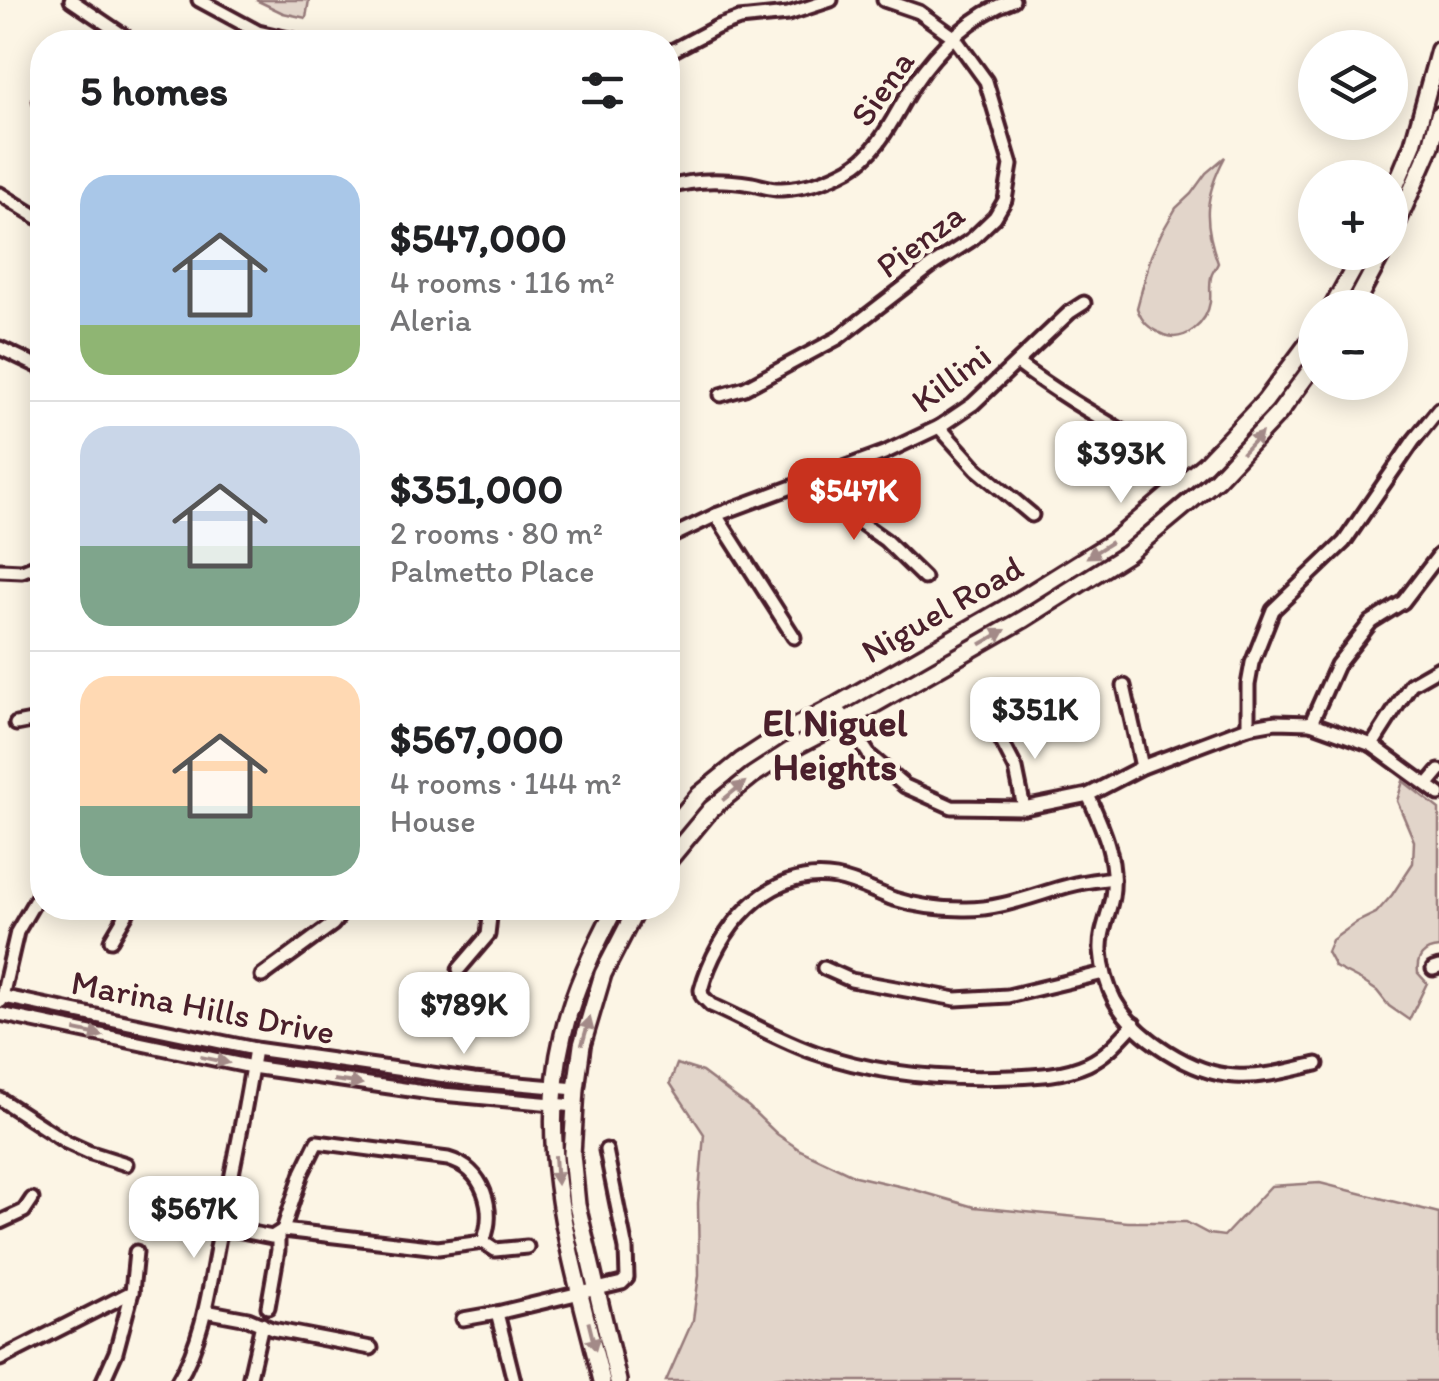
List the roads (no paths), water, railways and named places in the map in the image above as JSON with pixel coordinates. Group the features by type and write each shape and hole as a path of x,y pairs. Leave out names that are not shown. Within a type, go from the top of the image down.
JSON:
{"main road":[{"path":"1407,160 1439,50"},
{"path":"1408,198 1431,146 1439,115"},
{"name":"Niguel Road","path":"680,817 698,795 787,731 1012,605 1115,540 1226,444 1298,357"},
{"name":"Niguel Road","path":"680,847 711,810 799,745 1024,619 1127,554 1218,478 1298,387"},
{"path":"609,920 580,980 563,1035 555,1086 554,1143 558,1199 618,1381"},
{"path":"602,1381 572,1154 575,1097 582,1045 603,974 631,920"}],"street":[{"path":"71,0 115,30"},
{"path":"199,0 246,30"},
{"path":"680,46 717,26 788,14 832,0"},
{"name":"Pienza","path":"721,395 745,388 838,338 971,240 995,217 1005,200 1011,164 986,81 954,37 920,12 884,0"},
{"name":"Siena","path":"680,184 746,183 780,190 819,182 851,168 874,149 914,84 954,37 997,6 1013,0"},
{"path":"0,194 30,213"},
{"name":"Killini","path":"680,532 938,428 973,404 1084,302"},
{"path":"0,348 30,362"},
{"path":"1016,364 1054,392 1136,439"},
{"path":"1248,727 1250,674 1273,610 1344,542 1439,409"},
{"path":"938,428 977,469 1032,515"},
{"path":"822,476 854,518 885,540 924,578"},
{"path":"716,515 794,637"},
{"path":"1310,723 1338,666 1372,622 1403,602 1439,555"},
{"path":"0,570 30,568"},
{"path":"1372,746 1411,684 1439,668"},
{"path":"1124,686 1142,767"},
{"path":"835,706 870,756 905,786 952,807 1024,808 1088,795 1142,767 1248,727 1276,722 1310,723 1372,746 1439,794"},
{"path":"16,724 30,721"},
{"path":"998,734 1016,769 1024,808"},
{"path":"1428,784 1439,772"},
{"path":"1088,795 1112,857 1112,899 1101,948 1104,973 1115,1001 1134,1024 1180,1060 1206,1071 1262,1076 1318,1064"},
{"path":"1113,878 1078,883 999,906 968,909 932,908 834,877 804,878 777,886 754,900 737,917 701,990 711,1005 810,1051 844,1063 938,1078 1070,1071 1108,1052 1134,1024"},
{"path":"1,999 17,932 30,909"},
{"path":"111,940 123,920"},
{"path":"262,976 336,920"},
{"path":"459,968 488,935 490,920"},
{"path":"824,968 851,980 956,1000 1008,996 1104,973"},
{"name":"Marina Hills Drive","path":"1,999 255,1048 474,1080 555,1086 575,1097"},
{"name":"Marina Hills Drive","path":"0,1014 252,1068 431,1093 555,1105 575,1097"},
{"path":"178,1381 205,1311 255,1048"},
{"path":"0,1100 75,1146 126,1164"},
{"path":"268,1308 280,1233 317,1142 463,1163 486,1194 488,1230 483,1242"},
{"path":"463,1319 622,1284 626,1278 626,1249 606,1150"},
{"path":"0,1222 24,1211 32,1199"},
{"path":"222,1226 272,1238 280,1233 438,1248 483,1242 495,1250 527,1247"},
{"path":"104,1381 132,1292 136,1252"},
{"path":"0,1359 132,1292"},
{"path":"205,1311 371,1348"},
{"path":"497,1314 514,1381"},
{"path":"249,1381 262,1324"}],"district":[{"name":"El Niguel Heights","path":"835,744"}]}
